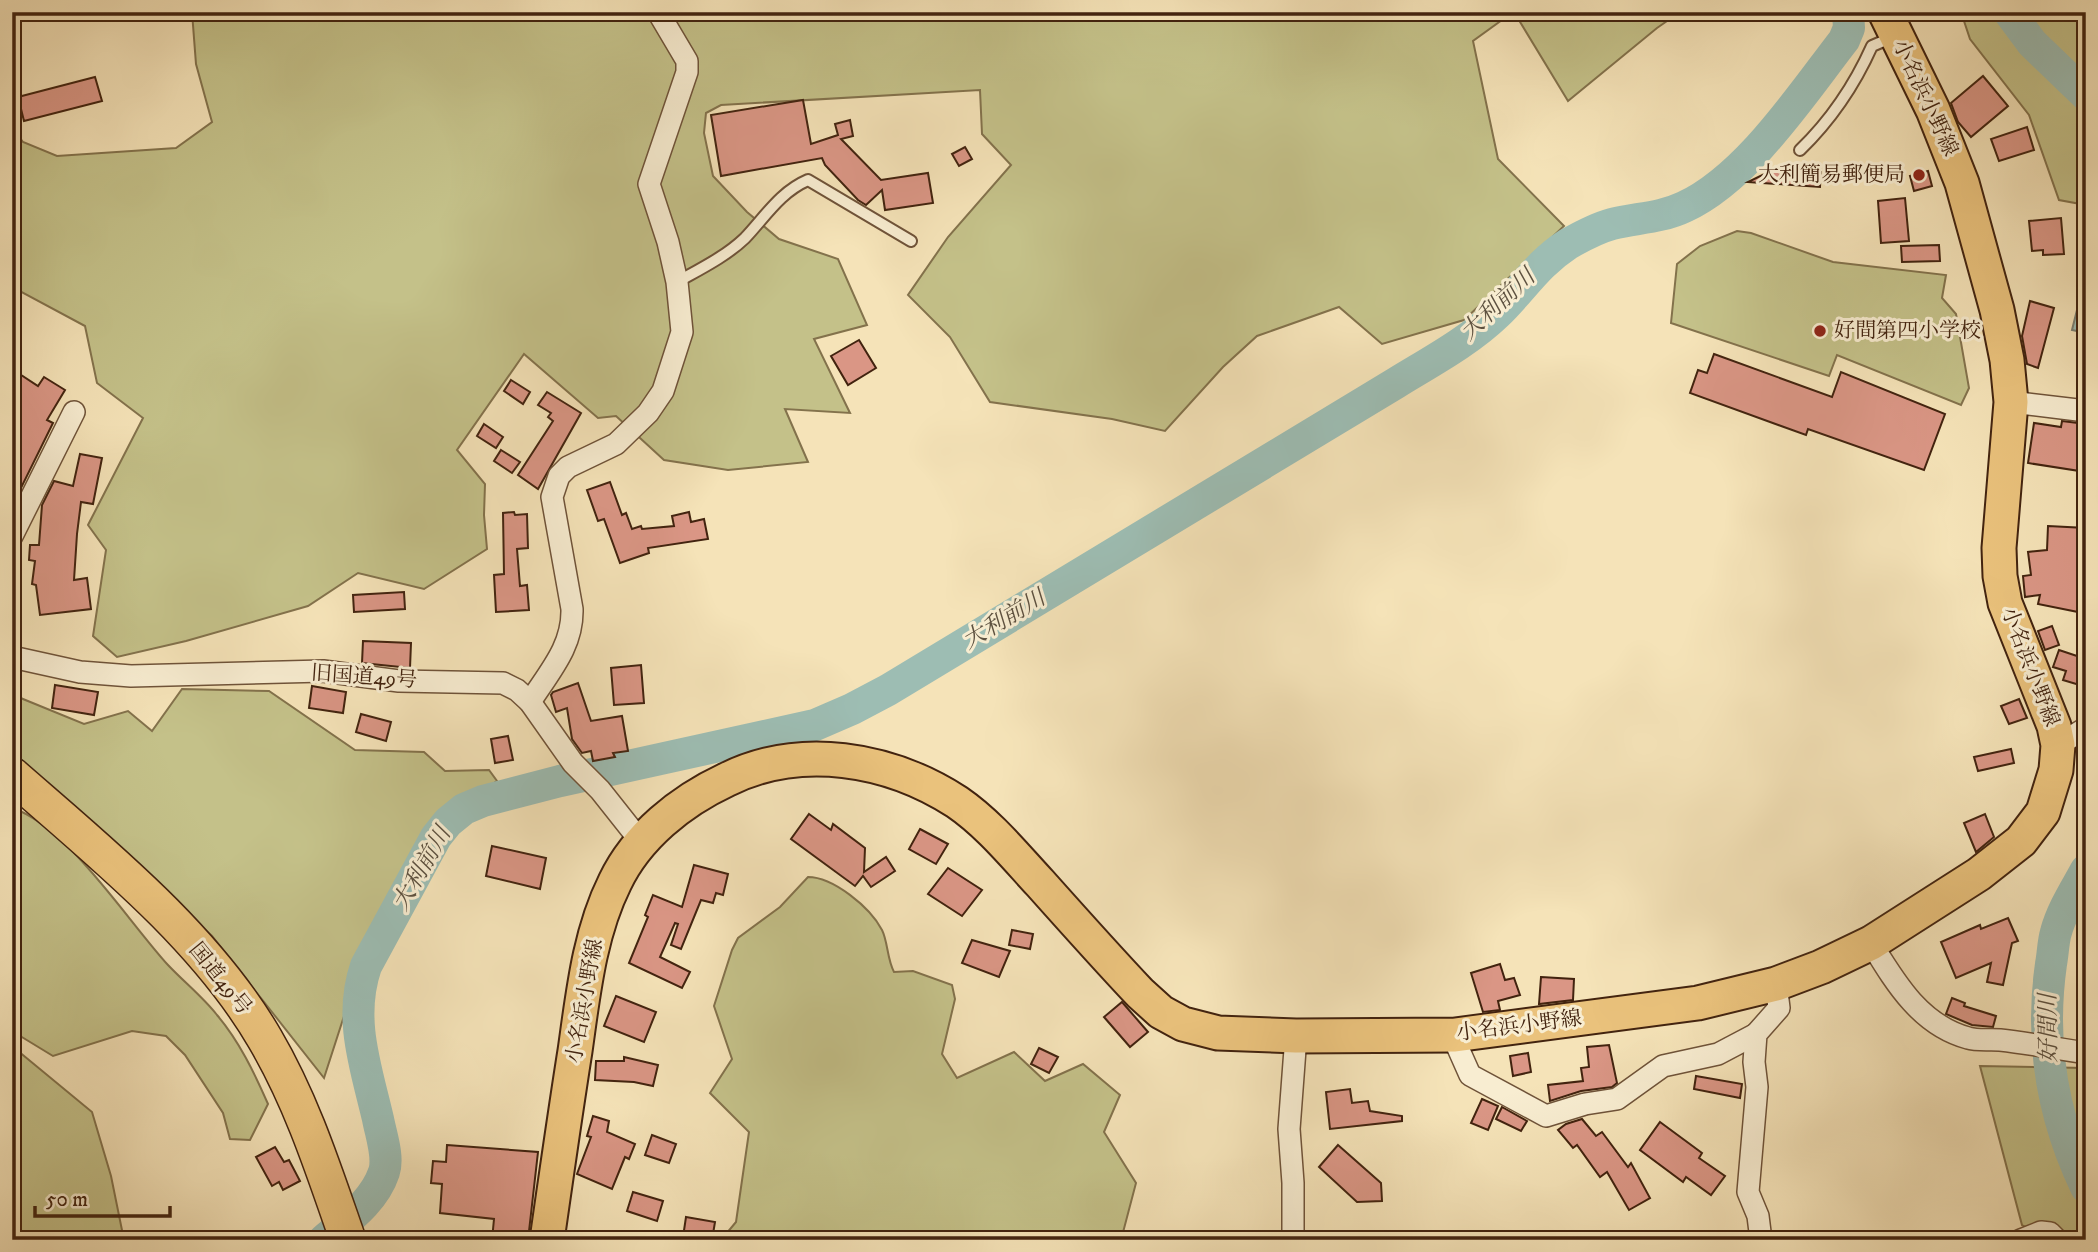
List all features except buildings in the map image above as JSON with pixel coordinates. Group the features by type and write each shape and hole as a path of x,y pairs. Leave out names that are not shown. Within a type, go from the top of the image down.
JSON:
{"highway":[{"name":"国道49号","path":"12,775 110,860 176,925 231,988 264,1037 288,1081 309,1129 348,1240"}],"main road":[{"name":"小名浜小野線","path":"547,1240 588,964 615,881 642,843 667,816 705,790 741,772 788,761 834,758 878,766 922,782 958,803 994,833 1140,993 1161,1012 1183,1024 1218,1033 1296,1036 1455,1035 1698,1003 1776,984 1821,967 1871,943 1979,874 2021,841 2043,812 2056,771 2058,745 2054,726 2005,603 2000,576 1999,548 2011,401 2007,360 1997,310 1962,183 1933,110 1891,24"}],"street":[{"path":"530,702 568,642 572,627 572,609 552,497 554,487 559,476 568,467 624,438 648,413 663,391 682,332 677,282 668,242 649,184 687,72 687,61 659,12"},
{"path":"2011,401 2086,411"},
{"path":"12,536 74,412"},
{"name":"旧国道49号","path":"12,657 80,672 131,676 323,671 399,681 503,683 517,690 530,702 579,768 642,843"},
{"path":"2058,745 2086,728"},
{"path":"1871,943 1897,986 1914,1006 1935,1023 1969,1039 2000,1040 2086,1053"},
{"path":"1455,1035 1470,1075 1546,1116 1585,1104 1617,1099 1663,1066 1718,1054 1756,1034 1779,1008 1776,984"},
{"path":"1756,1034 1754,1062 1757,1087 1748,1192 1758,1216 1761,1240"},
{"path":"1293,1240 1289,1129 1296,1036"},
{"path":"2021,1240 2041,1233 2050,1233 2057,1240"}],"lane":[{"path":"1800,150 1817,133 1860,73 1872,46 1891,24"},
{"path":"677,282 719,259 744,239 791,188 808,180 911,241"}],"shaded area":[{"path":"192,12 1513,12 1473,41 1498,159 1564,226 1464,320 1382,344 1339,307 1257,336 1223,367 1165,431 1112,419 990,402 950,337 908,295 948,237 1011,165 982,134 980,90 721,105 706,113 704,133 713,176 747,212 779,239 838,259 867,325 814,339 850,413 785,409 808,462 728,470 664,460 616,416 598,418 524,354 457,450 485,484 487,549 424,589 358,573 308,606 186,641 117,657 93,636 106,550 88,525 143,418 97,383 85,326 12,287 12,127 23,142 57,156 176,148 212,122 196,64"},
{"path":"1514,12 1680,12 1568,101"},
{"path":"1961,12 2086,12 2086,205 2059,200 2029,115 1970,39"},
{"path":"1737,231 1751,233 1833,262 1946,275 1942,298 1956,314 1969,388 1961,405 1837,355 1829,376 1671,323 1677,264 1700,246"},
{"path":"182,689 269,691 355,750 424,752 445,771 489,770 497,781 462,804 414,857 366,948 324,1078 212,936 12,758 12,692 84,724 128,711 152,731"},
{"path":"20,811 60,839 80,859 152,947 212,1008 232,1035 268,1104 250,1140 230,1139 223,1113 185,1055 166,1036 132,1031 53,1056 12,1031 12,815"},
{"path":"808,877 818,878 839,888 869,912 882,930 894,972 913,971 952,985 955,999 942,1054 957,1078 1014,1052 1045,1081 1083,1064 1120,1095 1104,1132 1136,1183 1121,1240 721,1240 736,1222 749,1132 710,1093 732,1059 714,1006 738,938 780,907"},
{"path":"12,1046 92,1112 111,1176 124,1240 12,1240"},
{"path":"1980,1066 2086,1068 2086,1240 2049,1240 2022,1225"}],"water":[{"path":"2086,274 2086,333 2072,330"}],"waterway":[{"name":"大利前川","path":"324,1240 374,1193 384,1172 386,1160 364,1062 359,1024 361,986 366,966 436,837 448,822 464,809 483,801 560,781 815,725 888,690 1474,334 1506,305 1538,269 1568,244 1606,226 1675,211 1707,194 1751,156 1792,109 1844,40 1849,28 1848,12"},
{"name":"好間川","path":"2009,12 2032,43 2086,95"},
{"name":"好間川","path":"2086,870 2065,908 2055,936 2047,1021 2048,1050 2057,1106 2074,1160 2086,1187"}],"place":[{"name":"大利簡易郵便局","path":"1919,175"},
{"name":"好間第四小学校","path":"1820,331"}]}
